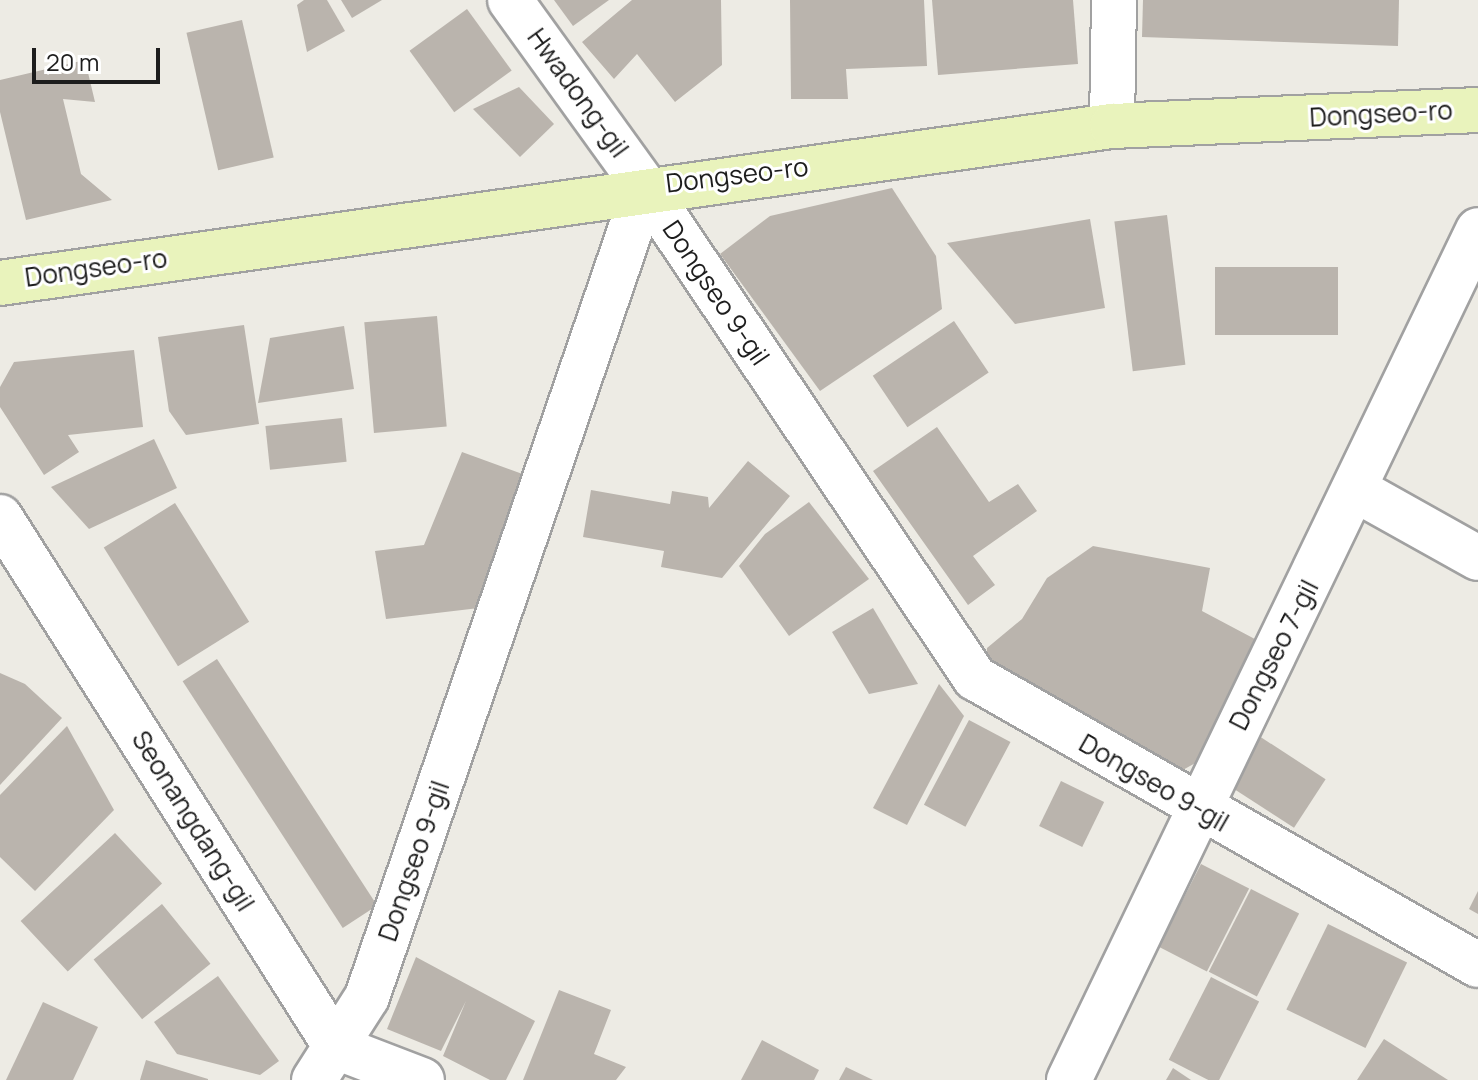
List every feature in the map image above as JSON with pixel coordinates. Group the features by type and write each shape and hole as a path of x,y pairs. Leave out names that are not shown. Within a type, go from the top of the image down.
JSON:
{"main road":[{"name":"Dongseo-ro","path":"0,283 645,187 1112,126 1478,110"}],"street":[{"name":"Hwadong-gil","path":"510,0 645,187"},
{"path":"1112,126 1114,0"},
{"name":"Dongseo 9-gil","path":"645,187 975,678 1195,808 1478,965"},
{"name":"Dongseo 9-gil","path":"325,1064 367,997 645,187"},
{"name":"Dongseo 7-gil","path":"1069,1080 1195,808 1358,491 1478,230"},
{"path":"1358,491 1478,558"},
{"name":"Seonangdang-gil","path":"0,517 325,1064"},
{"path":"325,1064 422,1080"}],"building":[{"path":"304,0 327,0 345,31 307,52 297,5"},
{"path":"341,0 382,0 352,18"},
{"path":"554,0 609,0 573,26"},
{"path":"632,0 721,0 722,65 675,102 637,54 614,79 582,42"},
{"path":"790,0 924,0 927,66 846,69 848,99 791,99"},
{"path":"932,0 1073,0 1078,64 938,75"},
{"path":"1143,0 1399,0 1398,46 1142,37"},
{"path":"467,9 512,70 454,112 410,51"},
{"path":"242,20 274,157 218,170 186,33"},
{"path":"85,60 95,102 63,99 81,174 112,200 26,220 0,112 0,80"},
{"path":"519,87 554,124 520,157 473,109"},
{"path":"892,188 936,256 942,309 820,391 720,254 770,216"},
{"path":"1167,215 1185,365 1133,371 1114,221"},
{"path":"1090,219 1105,308 1015,324 947,243"},
{"path":"1215,267 1338,267 1338,335 1215,335"},
{"path":"437,316 447,427 374,433 364,322"},
{"path":"954,321 989,372 907,427 873,376"},
{"path":"244,325 259,424 186,435 169,411 158,337"},
{"path":"344,326 354,389 258,403 270,338"},
{"path":"134,350 143,427 68,435 79,452 44,475 0,407 0,387 14,362"},
{"path":"342,418 347,462 270,470 265,426"},
{"path":"937,427 989,502 1018,484 1037,511 973,556 995,585 968,605 873,471"},
{"path":"154,439 177,488 89,529 51,487"},
{"path":"462,452 528,476 479,608 386,619 375,551 424,545"},
{"path":"748,461 790,496 722,578 661,567 664,551 583,537 591,490 670,504 672,491 708,497 709,508"},
{"path":"809,502 869,579 789,636 739,566 765,534"},
{"path":"175,503 249,622 178,666 104,548"},
{"path":"1093,546 1210,568 1202,611 1268,646 1208,756 1181,771 986,668 987,648 1022,619 1047,578"},
{"path":"873,608 918,684 869,694 832,632"},
{"path":"217,659 377,906 343,928 183,681"},
{"path":"0,673 25,684 62,718 0,785"},
{"path":"939,684 964,716 907,825 873,808"},
{"path":"969,720 1010,742 965,827 924,805"},
{"path":"67,726 114,810 35,891 0,857 0,795"},
{"path":"1256,734 1326,779 1294,828 1224,783"},
{"path":"1061,781 1104,802 1082,847 1039,826"},
{"path":"115,833 162,883 68,971 21,921"},
{"path":"1201,864 1249,889 1207,971 1159,947"},
{"path":"1251,889 1299,914 1257,996 1209,972"},
{"path":"1478,891 1478,914 1469,909"},
{"path":"162,904 210,964 142,1019 94,959"},
{"path":"1328,924 1407,963 1365,1048 1286,1009"},
{"path":"416,957 535,1021 506,1080 490,1080 443,1056 466,1001 441,1051 387,1029"},
{"path":"218,976 279,1061 260,1075 177,1054 154,1022"},
{"path":"1211,977 1259,1002 1219,1080 1208,1080 1169,1060"},
{"path":"559,990 611,1010 594,1054 626,1067 616,1080 523,1080"},
{"path":"43,1002 98,1027 73,1080 6,1080"},
{"path":"1384,1039 1448,1080 1357,1080"},
{"path":"762,1040 819,1070 814,1080 741,1080"},
{"path":"146,1060 208,1079 208,1080 140,1080"},
{"path":"846,1067 873,1080 839,1080"},
{"path":"1173,1068 1191,1080 1166,1080"}]}
